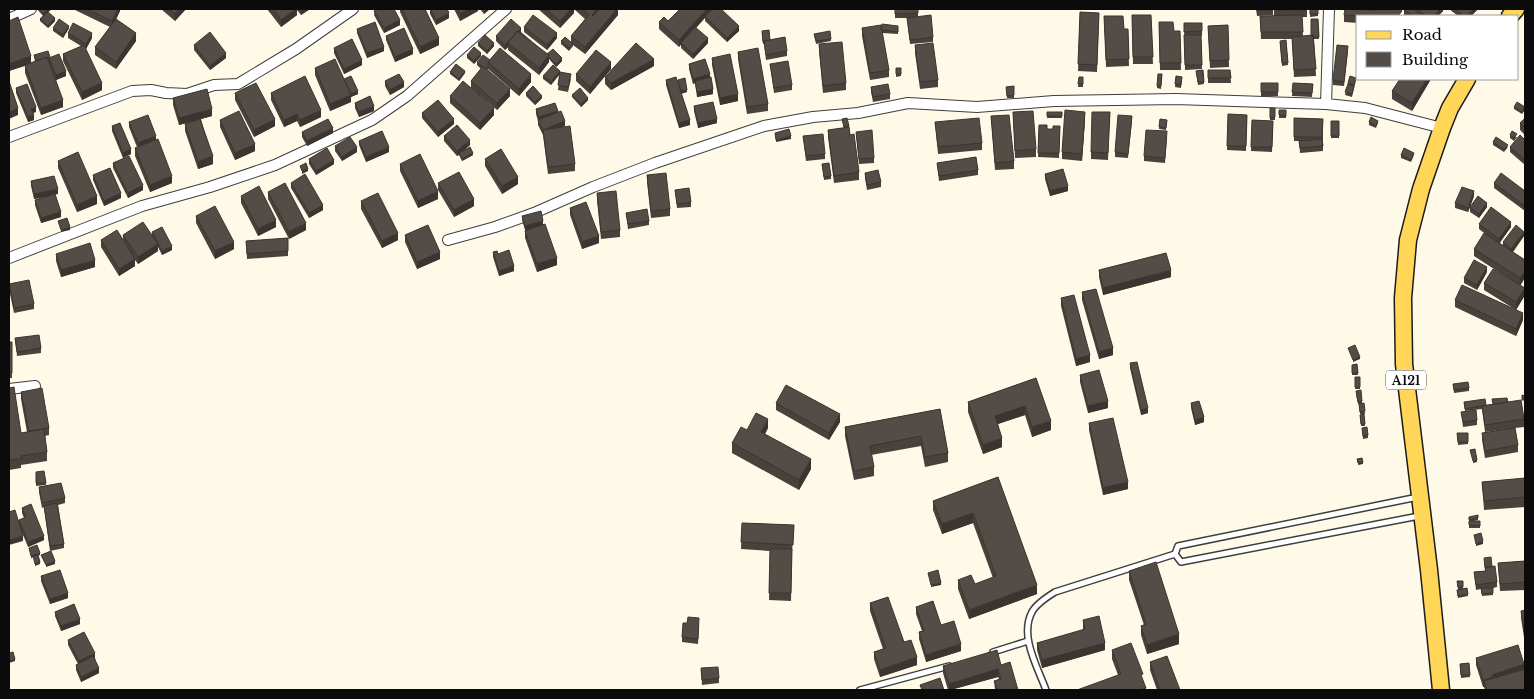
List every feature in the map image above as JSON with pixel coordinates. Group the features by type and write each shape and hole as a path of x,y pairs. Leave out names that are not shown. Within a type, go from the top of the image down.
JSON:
{"main road":[{"name":"A121","path":"1441,690 1404,364 1403,298 1408,240 1420,189 1450,108 1466,80"}],"street":[{"path":"9,19 31,9"},
{"path":"9,137 132,91 151,90 187,94 214,85 238,84 296,49 353,9"},
{"path":"9,258 142,206 210,187 275,165 372,120 407,96 506,9"},
{"path":"1326,104 1329,9"},
{"path":"448,240 534,213 593,187 764,126 813,117 858,113 908,103 977,107 1054,101 1176,99 1326,104 1364,108 1442,128"},
{"path":"9,389 35,386"}],"lane":[{"path":"1175,554 1178,546 1420,496"},
{"path":"1175,554 1181,562 1422,515"},
{"path":"1046,690 1028,641 1028,626 1032,612 1042,601 1055,592 1175,554"},
{"path":"986,655 1028,641"},
{"path":"860,690 951,665"}],"building":[{"path":"39,9 49,9 43,13"},
{"path":"87,9 118,9 112,21"},
{"path":"169,9 179,9 175,14"},
{"path":"273,9 296,9 281,20"},
{"path":"377,9 394,9 400,20 384,28 374,11"},
{"path":"402,9 425,9 439,38 420,47"},
{"path":"430,9 447,9 449,13 436,20"},
{"path":"458,9 469,9 460,14"},
{"path":"546,9 571,9 560,21"},
{"path":"582,9 597,9 593,16 599,9 617,9 585,47 571,36 589,15"},
{"path":"680,9 707,9 679,40 659,22 664,17 668,21"},
{"path":"713,9 721,9 739,26 727,38 705,16"},
{"path":"895,9 918,9 918,13 895,14"},
{"path":"1257,9 1273,9 1273,10 1257,11"},
{"path":"1307,9 1307,10 1274,10"},
{"path":"1310,9 1318,9 1318,14 1310,14"},
{"path":"1345,9 1399,9 1402,11 1399,15 1344,15"},
{"path":"1413,9 1422,15 1412,15 1404,10"},
{"path":"1417,9 1440,9 1435,15 1425,15"},
{"path":"1455,9 1474,9 1468,15 1463,15"},
{"path":"48,12 55,18 48,26 40,19"},
{"path":"1080,12 1099,13 1097,65 1078,64"},
{"path":"533,15 557,33 547,45 524,27"},
{"path":"931,15 933,37 910,40 907,18"},
{"path":"1132,15 1151,15 1153,57 1133,57"},
{"path":"1302,15 1303,32 1261,32 1260,16"},
{"path":"1104,16 1123,16 1124,29 1128,29 1129,59 1106,60"},
{"path":"18,17 31,56 9,64 9,21"},
{"path":"59,19 69,26 63,35 53,28"},
{"path":"116,19 136,33 116,62 95,47"},
{"path":"511,19 521,28 505,45 496,36"},
{"path":"1311,19 1318,19 1319,37 1311,36"},
{"path":"375,22 384,47 367,53 357,29"},
{"path":"1159,22 1173,22 1174,31 1180,31 1181,63 1160,63"},
{"path":"73,23 92,33 86,44 68,33"},
{"path":"1184,23 1202,23 1202,31 1184,32"},
{"path":"882,24 898,26 898,32 881,30"},
{"path":"881,25 889,70 870,73 862,28"},
{"path":"1228,25 1229,60 1210,61 1208,26"},
{"path":"695,27 708,38 693,54 681,43"},
{"path":"404,28 413,49 395,57 386,36"},
{"path":"769,30 770,40 763,42 762,31"},
{"path":"517,31 549,55 539,68 508,43"},
{"path":"830,31 831,39 816,41 814,34"},
{"path":"210,32 226,53 210,66 194,45"},
{"path":"485,35 494,43 487,51 478,43"},
{"path":"1184,35 1201,35 1202,65 1185,65"},
{"path":"1313,35 1316,69 1294,70 1292,37"},
{"path":"565,37 573,44 569,48 561,41"},
{"path":"785,37 787,51 766,55 764,41"},
{"path":"352,39 362,60 344,69 334,48"},
{"path":"1286,40 1288,63 1282,63 1280,41"},
{"path":"842,42 846,83 823,86 819,44"},
{"path":"636,43 654,59 611,83 605,77"},
{"path":"933,43 938,80 920,82 915,45"},
{"path":"84,45 102,83 82,92 63,54"},
{"path":"1337,45 1348,46 1344,82 1333,80"},
{"path":"474,47 481,53 474,61 467,55"},
{"path":"500,48 531,74 519,89 488,62"},
{"path":"758,48 768,104 747,107 738,52"},
{"path":"553,49 562,58 556,64 547,54"},
{"path":"596,50 611,62 590,87 576,74"},
{"path":"48,51 50,57 36,61 34,55"},
{"path":"59,54 66,71 56,75 49,58"},
{"path":"730,54 738,94 720,98 712,58"},
{"path":"483,55 490,60 486,69 477,62"},
{"path":"47,57 63,100 41,108 25,65"},
{"path":"335,59 351,95 330,104 315,68"},
{"path":"705,59 710,74 693,79 689,64"},
{"path":"788,61 792,85 774,88 770,64"},
{"path":"456,64 465,71 459,79 450,72"},
{"path":"553,65 560,71 551,82 543,76"},
{"path":"483,66 510,89 497,103 471,81"},
{"path":"896,68 901,68 901,74 896,74"},
{"path":"1203,70 1204,82 1198,82 1196,71"},
{"path":"1208,70 1230,70 1231,78 1208,78"},
{"path":"560,72 571,74 568,87 558,85"},
{"path":"399,74 404,82 390,90 385,81"},
{"path":"1158,74 1162,74 1161,86 1157,86"},
{"path":"305,76 321,110 300,120 297,114 284,120 271,93"},
{"path":"351,76 358,91 351,94 344,79"},
{"path":"1176,76 1182,77 1181,85 1175,84"},
{"path":"1350,76 1356,78 1354,85 1348,83"},
{"path":"676,77 690,120 679,123 666,80"},
{"path":"711,77 713,89 697,92 695,81"},
{"path":"1079,77 1083,77 1083,84 1078,84"},
{"path":"685,78 687,90 681,91 678,80"},
{"path":"1399,80 1426,80 1412,103 1392,91"},
{"path":"9,81 18,108 9,112"},
{"path":"463,81 494,108 480,123 450,96"},
{"path":"256,83 275,119 254,130 235,93"},
{"path":"1261,83 1278,83 1278,92 1261,92"},
{"path":"1293,83 1313,84 1312,93 1292,92"},
{"path":"27,84 36,107 31,109 34,115 28,117 16,88"},
{"path":"888,84 890,94 873,97 871,87"},
{"path":"1348,84 1354,86 1352,94 1345,92"},
{"path":"533,86 542,96 535,102 526,93"},
{"path":"1014,86 1014,95 1007,96 1006,87"},
{"path":"580,88 588,98 581,104 572,95"},
{"path":"207,89 212,109 179,118 173,98"},
{"path":"370,96 374,106 359,112 355,103"},
{"path":"438,100 454,119 438,132 422,113"},
{"path":"713,102 717,119 698,123 694,106"},
{"path":"1517,102 1525,107 1522,112 1514,107"},
{"path":"555,103 558,111 539,117 536,109"},
{"path":"1270,108 1275,108 1275,117 1270,118"},
{"path":"1065,110 1085,112 1082,154 1062,152"},
{"path":"1279,110 1286,110 1286,116 1279,115"},
{"path":"239,111 255,144 235,153 220,120"},
{"path":"561,111 565,121 543,130 538,120"},
{"path":"1033,111 1036,149 1015,151 1013,112"},
{"path":"1047,112 1062,112 1062,116 1047,116"},
{"path":"1092,112 1110,112 1108,153 1091,152"},
{"path":"1228,114 1247,115 1246,146 1227,146"},
{"path":"148,115 156,136 138,143 129,122"},
{"path":"1009,115 1014,161 995,163 991,116"},
{"path":"1118,115 1132,116 1128,154 1115,152"},
{"path":"1371,117 1378,121 1376,126 1369,122"},
{"path":"847,118 849,126 844,127 842,119"},
{"path":"979,118 982,143 938,147 935,122"},
{"path":"1294,118 1323,119 1322,137 1294,137"},
{"path":"1525,118 1525,128 1520,123"},
{"path":"200,119 213,156 198,162 185,124"},
{"path":"328,119 333,128 307,141 302,132"},
{"path":"1160,119 1167,120 1166,128 1159,127"},
{"path":"1252,120 1273,121 1272,147 1251,147"},
{"path":"1331,121 1339,121 1339,136 1331,136"},
{"path":"120,123 131,149 123,153 112,126"},
{"path":"457,125 470,140 457,151 444,136"},
{"path":"1039,125 1047,125 1047,129 1053,129 1053,126 1060,126 1059,153 1038,153"},
{"path":"570,126 575,164 548,167 543,130"},
{"path":"849,127 850,135 854,134 859,172 834,176 828,130"},
{"path":"789,129 791,136 776,140 775,133"},
{"path":"872,130 874,158 859,159 856,132"},
{"path":"1146,130 1167,131 1165,158 1144,156"},
{"path":"382,131 389,147 366,157 359,141"},
{"path":"1512,131 1517,134 1514,138 1510,135"},
{"path":"823,134 825,154 806,156 803,136"},
{"path":"1520,135 1525,140 1525,160 1510,147"},
{"path":"350,137 357,147 342,157 335,146"},
{"path":"1496,137 1508,145 1504,150 1493,142"},
{"path":"158,139 172,176 150,185 135,148"},
{"path":"1322,139 1323,146 1300,148 1299,141"},
{"path":"470,147 473,153 462,159 459,153"},
{"path":"327,148 334,160 316,171 309,159"},
{"path":"1404,148 1414,153 1411,160 1401,155"},
{"path":"501,149 518,177 502,186 485,159"},
{"path":"78,152 97,196 77,205 58,161"},
{"path":"420,154 438,191 418,201 400,164"},
{"path":"129,156 143,185 128,193 113,163"},
{"path":"976,157 978,170 939,176 937,163"},
{"path":"306,163 308,169 302,171 300,166"},
{"path":"829,163 831,176 824,177 822,164"},
{"path":"110,168 121,193 104,201 93,175"},
{"path":"1063,169 1068,186 1050,191 1045,174"},
{"path":"878,170 881,182 867,185 865,173"},
{"path":"459,172 474,199 454,210 438,183"},
{"path":"666,173 670,209 651,211 647,175"},
{"path":"1501,173 1525,191 1525,206 1494,183"},
{"path":"305,174 323,205 309,213 291,183"},
{"path":"54,176 58,189 34,194 31,181"},
{"path":"285,183 306,223 289,232 268,192"},
{"path":"259,186 276,220 258,229 241,196"},
{"path":"1462,187 1474,191 1468,208 1455,203"},
{"path":"689,188 691,202 677,204 675,190"},
{"path":"616,191 620,230 601,232 597,193"},
{"path":"378,193 398,233 382,241 361,201"},
{"path":"55,194 61,212 41,218 35,200"},
{"path":"1478,196 1487,203 1479,214 1470,207"},
{"path":"586,202 599,236 582,242 570,208"},
{"path":"215,206 234,242 215,251 196,216"},
{"path":"1491,207 1511,222 1499,239 1479,224"},
{"path":"647,209 649,221 628,224 626,213"},
{"path":"541,211 543,221 525,226 522,216"},
{"path":"67,218 70,227 61,230 58,221"},
{"path":"143,222 158,244 138,257 123,235"},
{"path":"545,224 557,258 537,264 525,231"},
{"path":"428,225 440,252 417,262 405,235"},
{"path":"1516,225 1524,232 1511,249 1503,242"},
{"path":"162,227 172,246 162,251 152,232"},
{"path":"117,230 135,259 119,269 101,240"},
{"path":"1484,233 1525,260 1525,271 1520,278 1474,249"},
{"path":"288,238 288,251 247,254 246,241"},
{"path":"90,243 95,260 61,270 56,254"},
{"path":"509,250 514,266 499,271 493,252 497,251 498,254"},
{"path":"1166,253 1171,270 1103,288 1099,270"},
{"path":"1474,260 1487,267 1477,285 1464,278"},
{"path":"1493,269 1525,288 1516,302 1484,283"},
{"path":"29,280 34,304 14,308 9,284"},
{"path":"1462,285 1523,313 1516,329 1455,300"},
{"path":"1096,289 1113,348 1099,352 1082,292"},
{"path":"1074,295 1090,355 1076,359 1061,298"},
{"path":"39,335 41,348 17,352 15,338"},
{"path":"9,342 12,342 12,373 9,373"},
{"path":"1355,345 1360,357 1353,360 1348,348"},
{"path":"1137,362 1148,408 1141,410 1130,363"},
{"path":"1357,364 1358,373 1352,373 1352,365"},
{"path":"1099,370 1108,401 1088,406 1080,375"},
{"path":"1355,377 1360,377 1360,387 1355,387"},
{"path":"1036,378 1051,421 1032,427 1025,406 995,416 1002,438 983,445 968,402"},
{"path":"1468,382 1469,388 1454,390 1453,384"},
{"path":"786,385 840,414 829,433 776,403"},
{"path":"14,387 21,433 44,429 47,452 9,460 9,388"},
{"path":"42,388 49,428 29,431 21,392"},
{"path":"1361,390 1362,401 1358,402 1356,391"},
{"path":"1507,398 1508,402 1493,404 1492,399"},
{"path":"1485,399 1486,405 1465,409 1464,402"},
{"path":"1521,400 1524,419 1485,425 1482,406"},
{"path":"1199,401 1204,417 1195,420 1191,403"},
{"path":"1364,403 1365,411 1360,412 1359,404"},
{"path":"940,409 948,453 925,457 921,436 870,446 874,467 854,471 845,427"},
{"path":"1476,410 1477,420 1463,422 1461,412"},
{"path":"756,413 768,419 761,432 811,459 799,480 732,443 741,427 747,430"},
{"path":"1364,414 1365,424 1361,424 1360,415"},
{"path":"1113,418 1128,482 1103,488 1089,423"},
{"path":"1367,427 1368,435 1363,436 1362,428"},
{"path":"1515,428 1518,445 1485,451 1482,433"},
{"path":"1457,433 1468,433 1468,442 1458,442"},
{"path":"1475,449 1477,460 1473,461 1470,450"},
{"path":"1362,458 1363,462 1358,463 1357,459"},
{"path":"44,471 46,483 36,483 36,472"},
{"path":"998,477 1037,585 969,610 958,580 971,575 975,584 996,576 973,513 942,524 933,501"},
{"path":"1525,478 1525,497 1484,501 1482,482"},
{"path":"61,483 65,498 42,503 39,487"},
{"path":"57,503 64,544 50,546 44,506"},
{"path":"31,504 44,536 28,542 19,520 26,517 22,508"},
{"path":"15,510 23,536 9,540 9,512"},
{"path":"1478,515 1478,518 1469,520 1469,517"},
{"path":"1469,521 1480,521 1480,526 1469,525"},
{"path":"742,523 794,525 793,545 741,542"},
{"path":"1481,533 1483,541 1476,544 1474,535"},
{"path":"37,545 40,553 31,556 29,548"},
{"path":"770,549 792,549 791,593 769,593"},
{"path":"51,551 55,561 46,565 41,555"},
{"path":"38,555 40,562 35,564 33,556"},
{"path":"1491,557 1492,567 1485,567 1484,558"},
{"path":"1525,561 1525,582 1500,584 1498,563"},
{"path":"1156,562 1179,634 1147,645 1141,626 1146,624 1129,571"},
{"path":"1495,566 1497,582 1476,585 1474,572 1486,571 1485,567"},
{"path":"60,570 68,593 50,599 41,576"},
{"path":"938,570 941,583 931,585 928,573"},
{"path":"1457,581 1463,581 1463,587 1458,587"},
{"path":"1467,588 1468,594 1458,596 1457,590"},
{"path":"1481,588 1493,588 1493,593 1482,594"},
{"path":"888,597 904,642 911,640 917,657 880,670 874,652 886,648 870,603"},
{"path":"933,601 941,625 954,621 961,644 926,655 919,632 924,631 916,607"},
{"path":"74,604 80,619 61,626 55,612"},
{"path":"1525,610 1525,637 1521,611"},
{"path":"1099,616 1105,643 1042,660 1037,643 1085,629 1083,620"},
{"path":"688,617 699,618 698,639 682,637 683,623 687,623"},
{"path":"84,632 95,653 79,661 68,640"},
{"path":"1131,643 1143,674 1141,675 1146,688 1139,690 1077,690 1121,674 1112,650"},
{"path":"1518,645 1524,664 1483,680 1476,658"},
{"path":"997,650 1001,665 1010,662 1018,690 998,690 994,681 1001,679 998,669 949,684 943,666"},
{"path":"13,652 15,659 9,661 9,653"},
{"path":"93,656 99,668 81,677 76,665"},
{"path":"1167,656 1180,690 1160,690 1150,662"},
{"path":"1469,663 1470,675 1461,675 1460,664"},
{"path":"718,667 719,678 702,680 701,668"},
{"path":"1525,669 1525,690 1487,690 1484,681"},
{"path":"940,678 944,690 922,690 920,685"}]}
